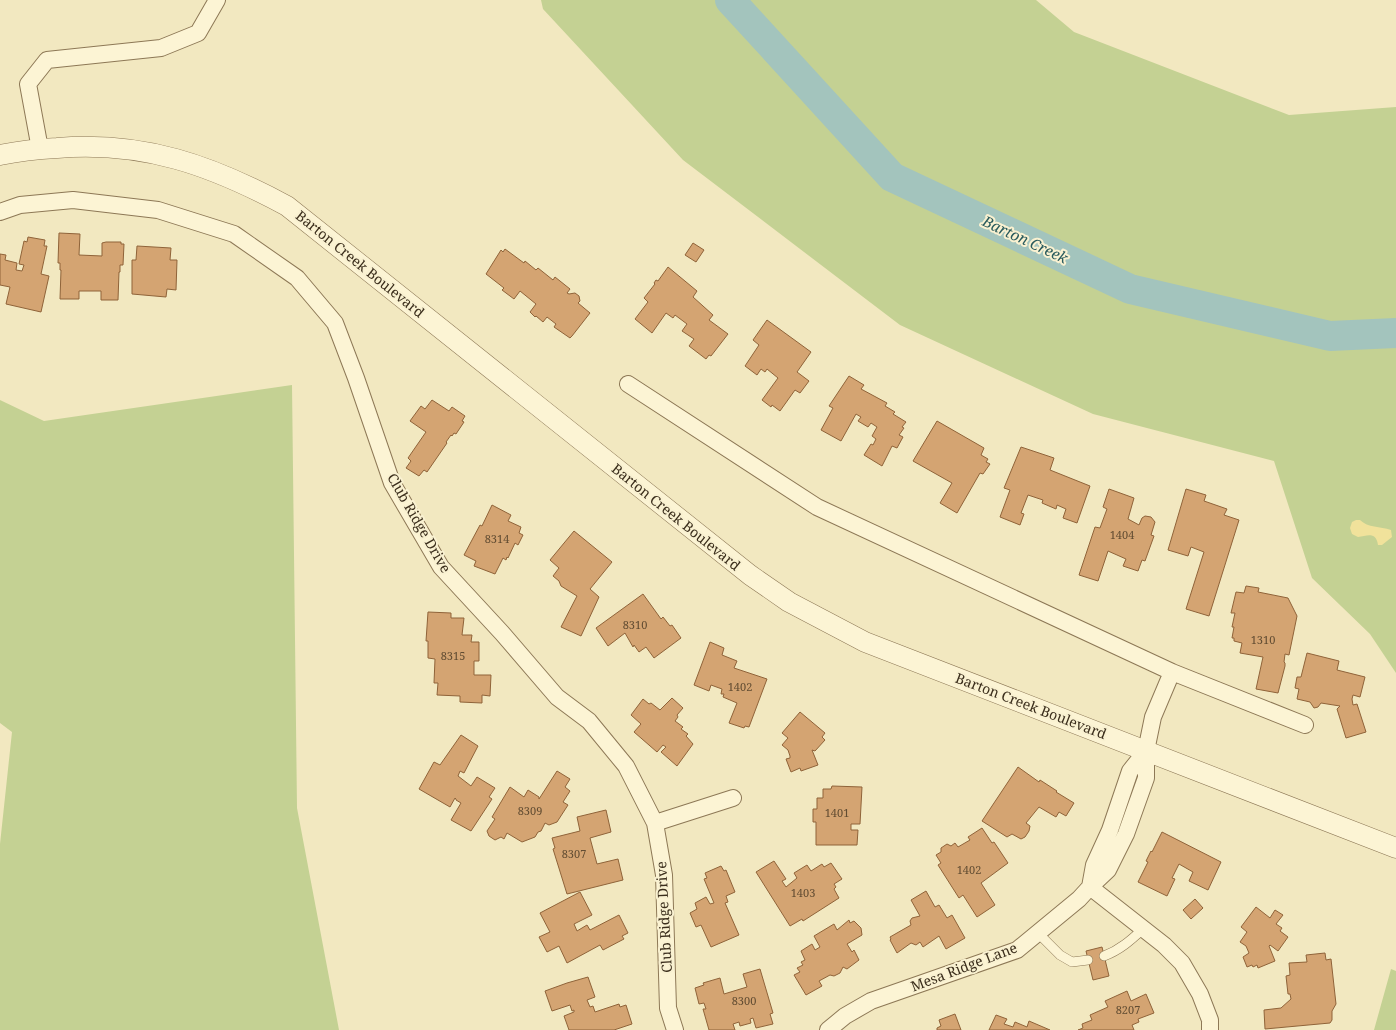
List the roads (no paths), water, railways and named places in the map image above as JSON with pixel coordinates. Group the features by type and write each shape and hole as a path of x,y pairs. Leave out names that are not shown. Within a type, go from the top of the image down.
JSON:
{"street":[{"path":"40,149 28,84 46,60 161,48 198,34 217,0"},
{"name":"Barton Creek Boulevard","path":"0,156 40,149 79,146 152,152 191,162 253,188 287,206 750,575 789,602 865,642 1396,848"},
{"name":"Club Ridge Drive","path":"0,212 20,205 73,200 158,210 234,234 297,278 335,323 392,482 441,567 502,633 557,697 596,729 626,766 655,823 664,874 668,1008 675,1030"},
{"path":"628,384 817,507 1172,672 1304,725"},
{"path":"1172,672 1153,718 1146,751 1130,771 1110,830 1094,865 1090,887 1164,945 1182,963 1200,994 1210,1020 1210,1030"},
{"path":"655,823 733,798"},
{"name":"Mesa Ridge Lane","path":"828,1030 845,1016 871,1001 1017,950 1080,899 1090,887"}],"lane":[{"path":"1104,956 1116,951 1143,929"},
{"path":"1038,933 1060,955 1072,962 1088,960"}],"waterway":[{"name":"Barton Creek","path":"730,0 892,177 1130,289 1330,336 1396,333"}]}
